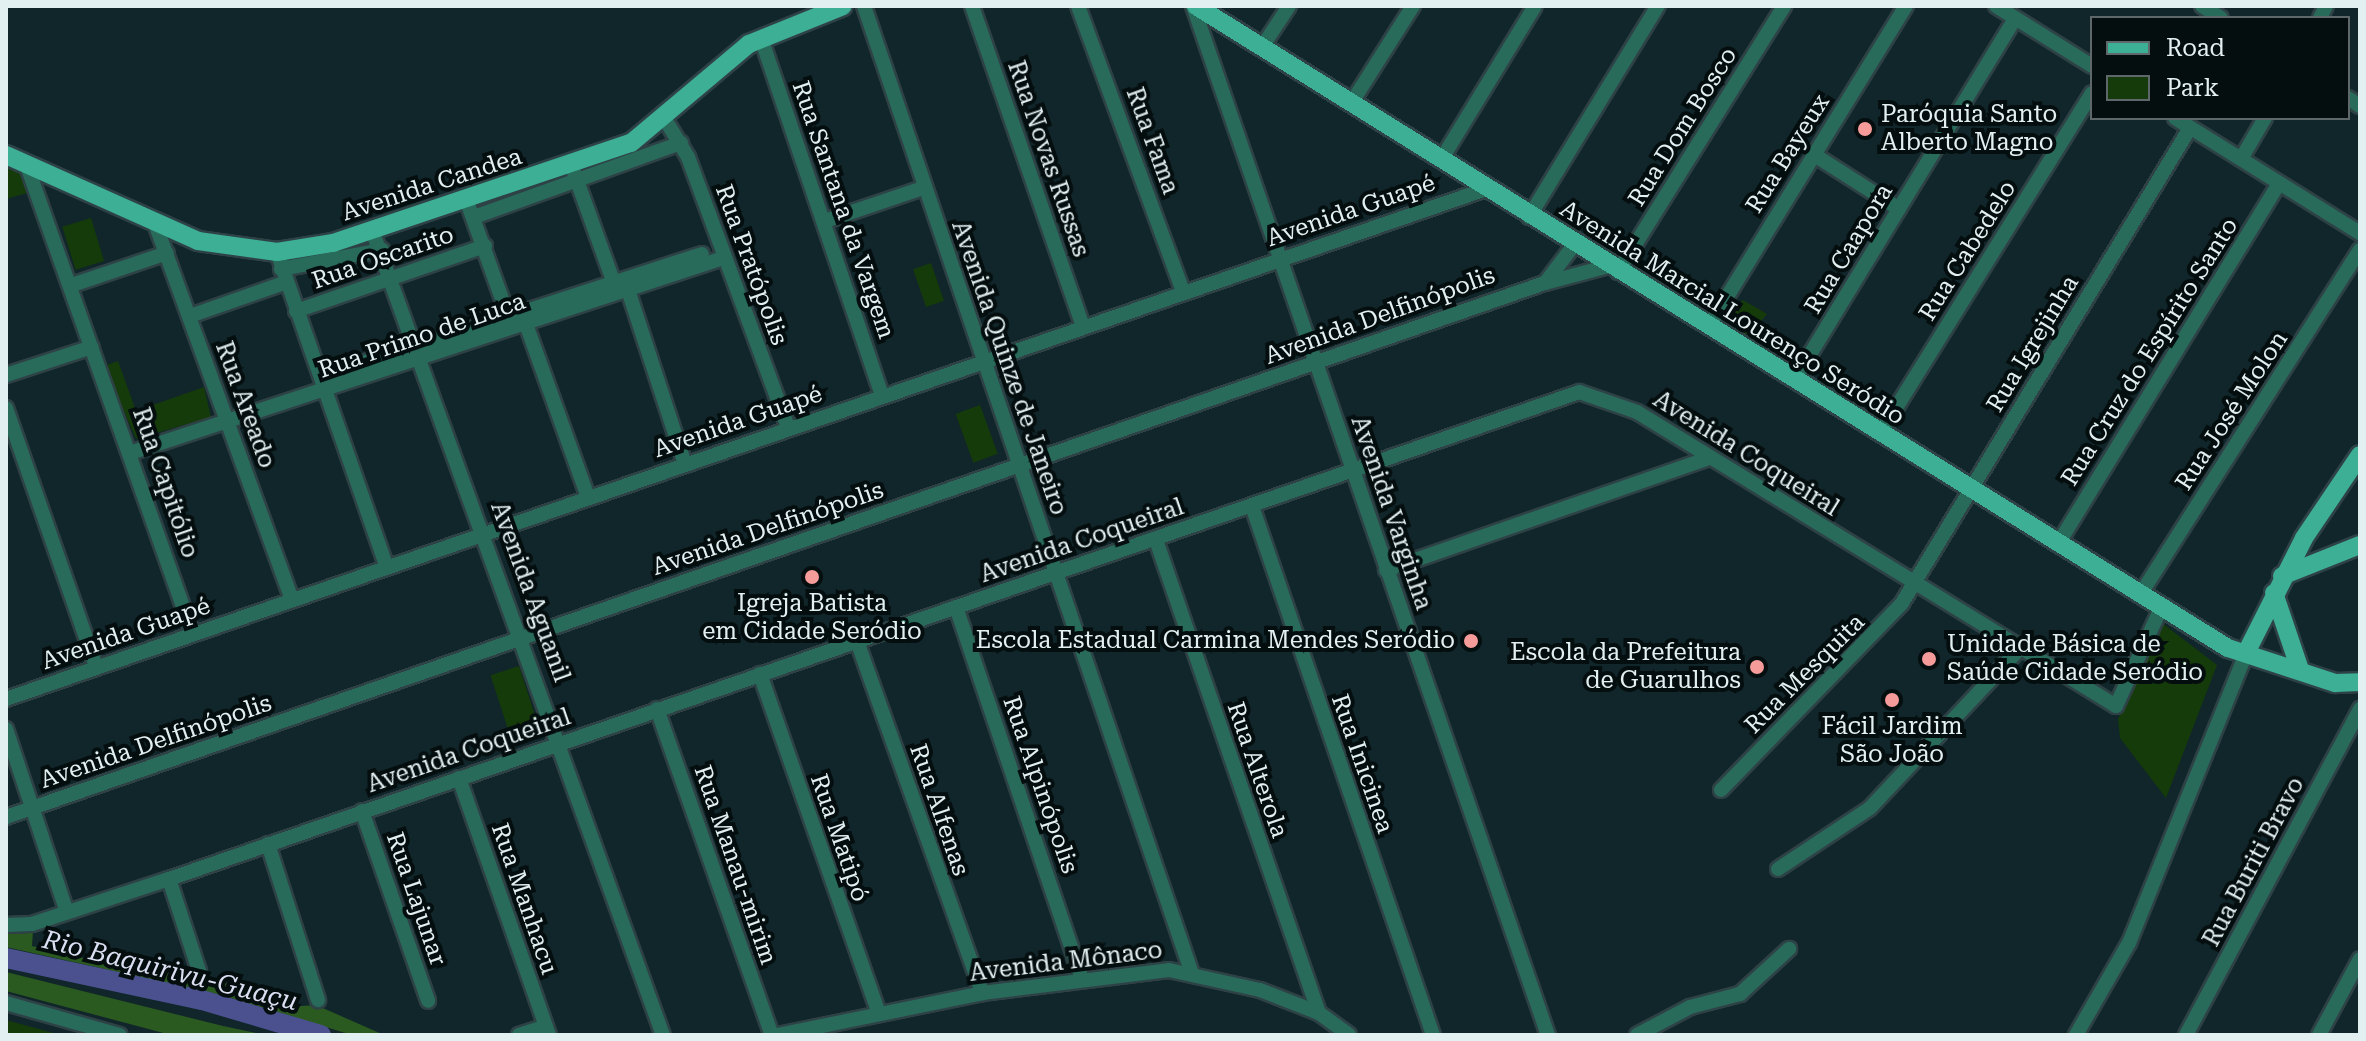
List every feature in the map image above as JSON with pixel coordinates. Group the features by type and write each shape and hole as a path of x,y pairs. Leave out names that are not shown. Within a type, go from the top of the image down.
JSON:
{"main road":[{"name":"Avenida Candea","path":"6,155 156,226 281,268 372,230 631,143 666,121 761,38 843,6"},
{"name":"Avenida Marcial Lourenço Seródio","path":"1194,6 1352,102 1574,245 2228,648 2248,649 2300,670 2360,682"},
{"path":"2248,649 2282,576 2360,455"},
{"path":"2304,538 2328,558"},
{"path":"2282,576 2360,545"},
{"path":"2274,593 2300,670"}],"street":[{"name":"Avenida Quinze de Janeiro","path":"864,6 923,188 988,360 1056,574 1191,971"},
{"name":"Rua Novas Russas","path":"972,6 1083,327"},
{"name":"Rua Fama","path":"1078,6 1183,292"},
{"name":"Avenida Varginha","path":"1194,6 1548,1035"},
{"path":"1262,47 1289,6"},
{"path":"1352,102 1413,6"},
{"path":"1441,160 1535,6"},
{"path":"1529,217 1658,6"},
{"name":"Rua Dom Bosco","path":"1613,269 1784,6"},
{"name":"Rua Bayeux","path":"1709,326 1906,6"},
{"path":"1996,6 2090,65"},
{"name":"Rua Caapora","path":"1795,379 2015,19"},
{"name":"Rua Santana da Vargem","path":"761,38 882,396"},
{"name":"Rua Cabedelo","path":"1881,432 2090,96"},
{"path":"2178,120 2360,233"},
{"path":"2241,159 2264,120"},
{"name":"Rua Pratópolis","path":"666,121 681,143 788,428"},
{"name":"Rua Igrejinha","path":"1913,584 2190,128"},
{"path":"474,217 577,183 681,143"},
{"path":"1813,154 1899,209"},
{"path":"571,164 685,464"},
{"name":"Rua Capitólio","path":"27,166 133,452 193,634"},
{"name":"Rua Cruz do Espírito Santo","path":"2058,544 2279,183"},
{"path":"825,221 923,188"},
{"name":"Avenida Guapé","path":"6,699 485,531 1486,189"},
{"path":"466,199 588,497"},
{"name":"Rua Areado","path":"156,226 292,600"},
{"name":"Avenida Aguanil","path":"372,230 422,349 663,1035"},
{"path":"1545,283 1574,245"},
{"name":"Rua Oscarito","path":"296,311 485,246"},
{"path":"190,316 281,268 382,250"},
{"name":"Rua José Molon","path":"2140,595 2360,250"},
{"path":"72,285 167,253"},
{"path":"620,289 702,254"},
{"name":"Rua Primo de Luca","path":"133,452 325,392 422,349 723,258"},
{"path":"281,268 387,567"},
{"name":"Avenida Delfinópolis","path":"6,817 1545,283 1613,269"},
{"path":"6,375 92,347"},
{"path":"328,374 422,349"},
{"name":"Avenida Coqueiral","path":"6,925 67,912 169,879 1579,392 1617,401 2116,706 2161,608"},
{"path":"6,408 96,667"},
{"path":"1386,570 1710,458"},
{"name":"Rua Inicinea","path":"1252,506 1433,1035"},
{"name":"Rua Alterola","path":"1156,540 1319,1013"},
{"name":"Rua Mesquita","path":"1721,790 1885,623 1913,584"},
{"name":"Rua Alpinópolis","path":"956,607 1081,977"},
{"name":"Rua Alfenas","path":"857,641 982,993"},
{"path":"1778,869 1870,808 2020,648"},
{"path":"2076,1035 2129,943 2248,649"},
{"name":"Rua Matipó","path":"760,674 879,1014"},
{"name":"Rua Manau-mirim","path":"657,709 775,1035"},
{"name":"Rua Buriti Bravo","path":"2186,1035 2360,709"},
{"path":"6,729 67,912"},
{"name":"Rua Manhacu","path":"459,778 547,1030"},
{"name":"Rua Lajunar","path":"362,811 428,1001"},
{"path":"268,844 318,1000"},
{"path":"169,879 199,971"},
{"path":"1637,1035 1690,1007 1740,994 1789,949"},
{"path":"2319,1035 2360,959"},
{"name":"Avenida Mônaco","path":"775,1035 982,993 1081,977 1191,971 1319,1013 1349,1035"},
{"path":"6,1003 120,1035"},
{"path":"519,1035 547,1030"}],"green space":[{"path":"6,164 20,171 27,193 6,199"},
{"path":"91,218 104,261 75,270 62,227"},
{"path":"931,263 944,301 926,307 913,269"},
{"path":"1743,300 1767,314 1751,334 1739,335 1722,319"},
{"path":"118,361 136,411 204,387 211,417 136,439 104,366"},
{"path":"980,405 998,454 973,463 956,414"},
{"path":"2162,623 2217,665 2166,798 2120,738 2118,719"},
{"path":"519,666 537,720 508,729 490,675"},
{"path":"6,929 33,931 32,946 92,960 93,948 108,945 111,952 136,955 179,979 206,986 218,980 287,1007 316,1005 384,1035 352,1035 221,995 6,947"},
{"path":"6,972 266,1035 171,1035 6,991"},
{"path":"6,1020 61,1035 6,1035"}],"waterway":[{"name":"Rio Baquirivu-Guaçu","path":"6,958 202,1000 321,1035"}],"place":[{"name":"Paróquia Santo Alberto Magno","path":"1865,129"},
{"name":"Igreja Batista em Cidade Seródio","path":"812,577"},
{"name":"Escola Estadual Carmina Mendes Seródio","path":"1471,641"},
{"name":"Unidade Básica de Saúde Cidade Seródio","path":"1929,659"},
{"name":"Escola da Prefeitura de Guarulhos","path":"1757,667"},
{"name":"Fácil Jardim São João","path":"1892,700"}]}
